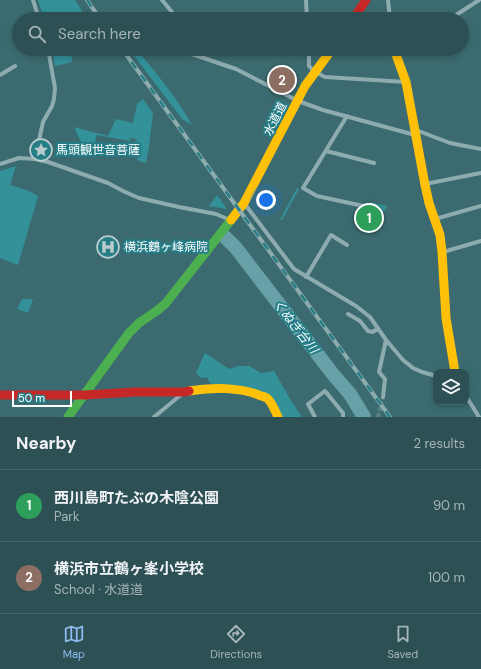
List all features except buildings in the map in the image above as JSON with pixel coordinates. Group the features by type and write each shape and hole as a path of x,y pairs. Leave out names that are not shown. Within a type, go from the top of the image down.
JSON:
{"street":[{"path":"33,0 37,12"},
{"path":"162,0 172,12"},
{"path":"306,0 307,12"},
{"path":"358,12 366,0"},
{"path":"388,0 389,12"},
{"path":"460,12 478,0"},
{"path":"35,159 43,122 52,106 54,99 55,88 49,56"},
{"path":"198,56 236,69 298,101 323,110 450,143 481,149"},
{"path":"308,56 309,66 315,72 325,77 406,82"},
{"name":"水道道","path":"68,417 129,333 139,323 166,303 244,203 306,86 327,56"},
{"path":"396,56 406,82 429,204 440,235 446,318 454,369"},
{"path":"0,75 16,66"},
{"path":"347,116 303,188 317,196 368,207"},
{"path":"326,151 374,164"},
{"path":"0,164 19,158 48,162 108,183 139,198 216,214 230,220"},
{"path":"425,185 481,173"},
{"path":"244,203 294,269 356,306 370,317 386,340 403,360 412,368 433,375"},
{"path":"434,219 481,206"},
{"path":"306,277 331,235 347,245"},
{"path":"442,252 481,241"},
{"path":"348,314 360,321 368,331 373,332 378,328"},
{"path":"383,397 385,379 379,372 386,340"},
{"path":"0,395 85,395 135,392 184,392 214,388 255,393 266,398 273,406 278,417"},
{"path":"315,417 308,404 325,391 343,413 343,417"},
{"path":"154,417 184,392"},
{"path":"469,401 478,417"}],"shaded area":[{"path":"38,0 75,0 83,12 42,12"},
{"path":"53,56 72,56 72,62 55,66"},
{"path":"134,56 142,56 173,95 192,125 182,119"},
{"path":"143,99 153,113 146,163 137,160 140,151 135,150 137,139 130,138 130,141 97,135 94,145 81,142 74,127 108,136 116,119 133,123 137,104"},
{"path":"16,166 10,185 29,191 38,196 18,265 0,258 0,171"},
{"path":"297,188 299,189 282,220 280,220"},
{"path":"217,195 227,209 209,206"},
{"path":"370,202 387,206 372,227 359,223 362,211 366,212"},
{"path":"22,299 33,299 28,313 17,309"},
{"path":"205,353 229,369 238,366 249,366 261,373 274,371 302,417 281,417 272,400 210,383 207,377 201,378 196,373"}],"waterway":[{"name":"くぬぎ台川","path":"225,237 236,248 332,373 350,394 364,417"}],"tunnel":[{"path":"378,417 383,397"}],"railway":[{"path":"87,0 95,12"},
{"path":"127,56 390,417"}],"traffic: fast":[{"path":"68,417 129,333 139,323 166,303 231,220"}],"traffic: slow":[{"path":"231,220 244,203 305,86 327,56"},
{"path":"397,56 406,82 429,203 440,235 446,318 454,369"},
{"path":"189,391 206,389 235,389 253,393 267,398 272,404 278,417"}],"traffic: jam":[{"path":"358,12 366,0"},
{"path":"0,395 85,395 189,391"}],"place":[{"name":"横浜市立鶴ヶ峯小学校","path":"282,80"},
{"name":"馬頭観世音菩薩","path":"41,150"},
{"name":"西川島町たぶの木陰公園","path":"369,218"},
{"name":"横浜鶴ヶ峰病院","path":"108,247"}]}
